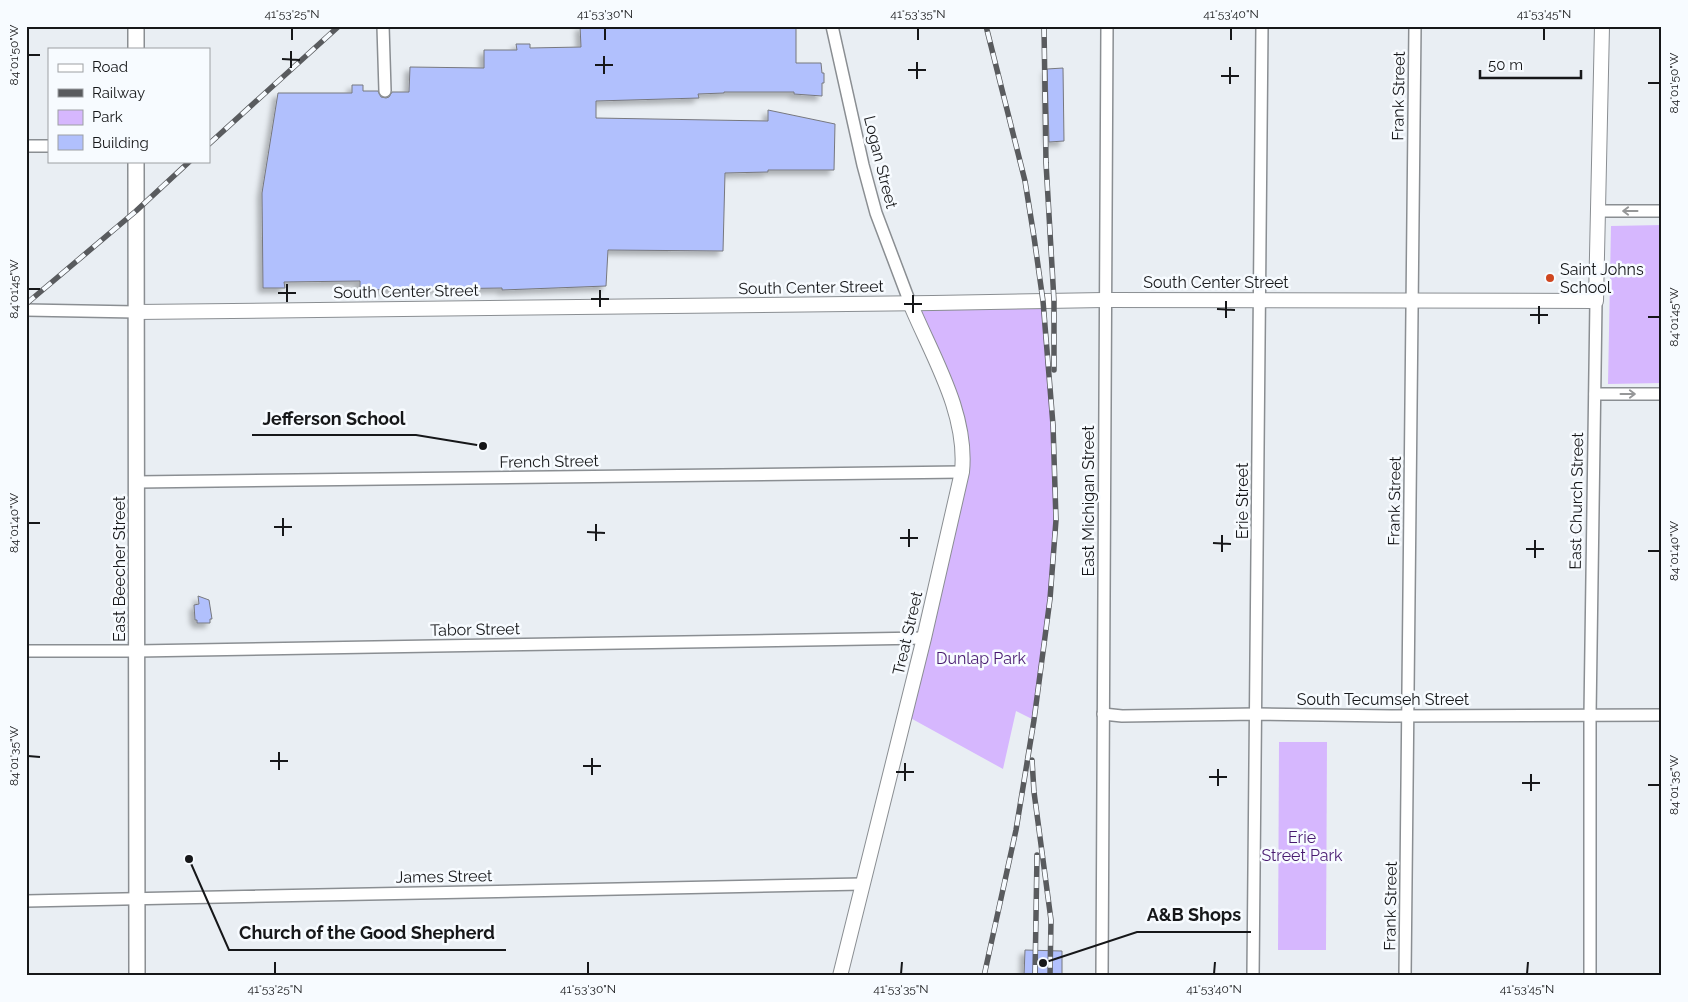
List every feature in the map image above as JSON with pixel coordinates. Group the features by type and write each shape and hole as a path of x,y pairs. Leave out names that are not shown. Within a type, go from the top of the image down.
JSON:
{"main road":[{"path":"136,26 136,48"},
{"name":"East Beecher Street","path":"136,162 137,976"}],"street":[{"path":"383,26 385,91"},
{"name":"Logan Street","path":"832,26 876,213 910,303"},
{"name":"East Michigan Street","path":"1102,976 1106,26"},
{"name":"Erie Street","path":"1254,976 1262,26"},
{"name":"Frank Street","path":"1406,976 1416,26"},
{"name":"East Church Street","path":"1590,976 1590,714 1597,211 1602,26"},
{"path":"26,146 48,146"},
{"path":"1597,211 1662,212"},
{"name":"South Center Street","path":"26,310 136,312 1104,300 1596,301"},
{"name":"Treat Street","path":"840,976 924,638 964,457 952,401 910,303"},
{"path":"1595,394 1662,394"},
{"name":"French Street","path":"137,482 962,472"},
{"name":"Tabor Street","path":"26,651 137,651 924,638"},
{"name":"South Tecumseh Street","path":"1103,714 1122,716 1257,714 1408,716 1662,715"},
{"name":"James Street","path":"26,901 862,884"}],"green space":[{"path":"1662,225 1662,383 1608,384 1611,226"},
{"name":"Dunlap Park","path":"1043,301 1053,425 1056,520 1050,599 1034,720 1016,711 1003,769 905,715 924,638 961,437 910,303"},
{"name":"Erie Street Park","path":"1279,742 1327,742 1326,950 1278,950"}],"building":[{"path":"580,26 796,26 796,63 821,63 822,73 824,73 822,96 794,94 794,92 724,92 698,94 699,98 596,101 596,118 768,121 768,110 835,124 834,170 768,170 768,172 725,173 723,251 608,250 606,286 502,290 502,288 360,290 360,281 284,282 285,288 263,288 262,193 278,93 352,93 352,85 363,85 363,91 378,91 381,97 386,98 392,92 409,92 410,67 484,68 484,50 517,50 516,44 530,44 530,48 581,47"},
{"path":"1063,68 1064,141 1049,142 1047,69"},
{"path":"198,596 209,600 212,619 210,619 210,623 197,623 197,620 195,620 194,605 199,604"},
{"path":"1025,950 1062,951 1062,976 1024,976"}],"railway":[{"path":"210,143 339,26"},
{"path":"984,976 1016,830 1034,720 1050,599 1056,520 1053,425 1043,301 1034,237 1025,181 986,26"},
{"path":"1044,26 1046,163 1054,301 1054,370"},
{"path":"26,304 136,211 189,162"},
{"path":"1032,760 1034,792 1051,920 1050,976"},
{"path":"1035,976 1037,855"}],"place":[{"name":"Saint Johns School","path":"1550,278"},
{"name":"Jefferson School","path":"483,446"},
{"name":"Church of the Good Shepherd","path":"189,859"},
{"name":"A&B Shops","path":"1043,963"}]}
